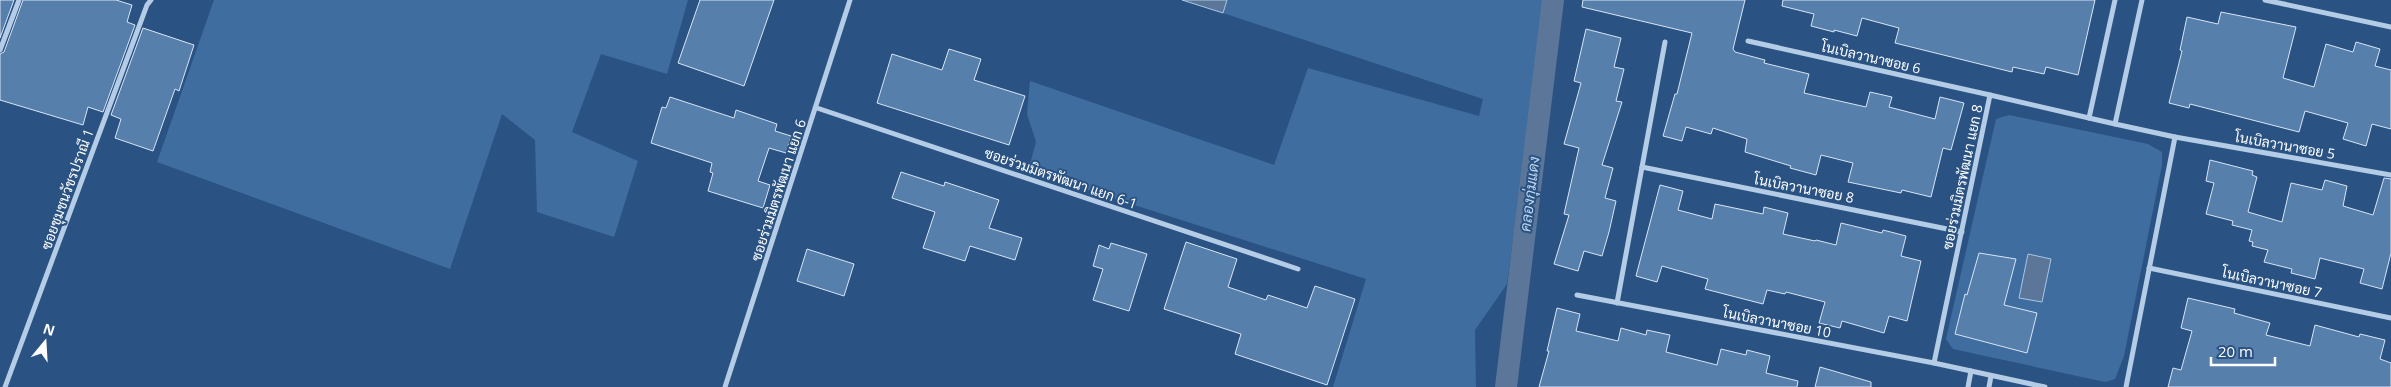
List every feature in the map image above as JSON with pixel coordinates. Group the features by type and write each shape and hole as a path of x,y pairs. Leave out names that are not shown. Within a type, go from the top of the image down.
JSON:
{"street":[{"path":"0,50 19,0"},
{"name":"ซอยชุมชนวัชรปราณี 1","path":"5,387 147,4 151,0"},
{"name":"ซอยร่วมมิตรพัฒนา แยก 6","path":"725,387 817,108 850,0"},
{"path":"2089,118 2116,0"},
{"path":"2126,387 2174,137 2114,124 2142,0"},
{"path":"2265,0 2391,27"},
{"name":"โนเบิลวานาซอย 6","path":"1748,41 1990,95"},
{"path":"1616,303 1665,42"},
{"name":"ซอยร่วมมิตรพัฒนา แยก 8","path":"1934,363 1990,95 2114,124"},
{"name":"ซอยร่วมมิตรพัฒนา แยก 6-1","path":"817,108 1298,269"},
{"name":"โนเบิลวานาซอย 5","path":"2174,137 2391,175"},
{"name":"โนเบิลวานาซอย 8","path":"1642,167 1962,232"},
{"name":"โนเบิลวานาซอย 7","path":"2149,268 2391,318"},
{"name":"โนเบิลวานาซอย 10","path":"1577,295 1934,363 2045,387"},
{"path":"1968,387 1971,372"},
{"path":"1989,387 1991,376"}],"shaded area":[{"path":"214,0 688,0 667,74 601,54 572,132 638,161 614,237 537,212 535,140 502,114 450,269 157,162"},
{"path":"1182,0 1227,0 1223,13"},
{"path":"1227,0 1545,0 1507,284 1475,330 1476,387 1333,387 1366,279 1028,171 1036,142 1027,114 1030,81 1274,165 1308,68 1479,116 1483,99 1223,13"},
{"path":"2009,115 2148,144 2162,152 2162,165 2124,356 2115,379 2105,382 1953,349 1946,339 1996,119"},
{"path":"2028,254 2051,259 2042,302 2019,298"}],"building":[{"path":"0,0 14,0 0,38"},
{"path":"23,0 116,0 132,5 127,22 135,25 103,112 88,107 83,125 0,100 0,54 4,52"},
{"path":"700,0 774,0 744,86 678,63"},
{"path":"1583,0 1745,0 1733,49 1735,52 1765,60 1764,63 1809,74 1804,93 1866,107 1870,92 1892,97 1889,107 1935,119 1940,97 1964,103 1951,150 1943,148 1931,197 1902,190 1901,193 1848,182 1853,163 1821,155 1816,175 1790,168 1791,166 1745,152 1747,139 1713,128 1711,134 1686,127 1682,141 1663,136 1675,94 1677,94 1692,33 1582,7"},
{"path":"1783,0 2095,0 2078,75 2046,67 2044,74 2013,67 2012,72 1895,43 1899,28 1862,18 1857,36 1834,30 1834,32 1811,26 1814,14 1782,6"},
{"path":"2221,12 2296,27 2283,78 2314,87 2326,44 2353,52 2356,42 2380,49 2375,66 2391,70 2391,129 2372,124 2366,146 2343,139 2348,123 2305,111 2299,132 2190,104 2189,108 2169,103 2182,51 2180,50 2187,17 2218,24"},
{"path":"143,28 194,45 179,91 175,89 153,151 115,138 121,119 111,115"},
{"path":"1586,29 1621,38 1614,67 1624,69 1616,101 1622,102 1602,165 1613,168 1605,198 1616,201 1609,232 1602,256 1584,251 1578,271 1554,264 1569,215 1564,214 1579,148 1564,144 1581,83 1574,81"},
{"path":"949,49 981,59 974,80 1025,96 1009,145 877,103 892,54 942,70"},
{"path":"670,97 734,118 736,110 777,124 775,131 791,136 786,153 769,148 758,181 770,185 763,208 708,191 713,173 710,172 712,163 651,143 662,107 666,108"},
{"path":"2210,160 2253,171 2252,175 2257,177 2248,212 2282,222 2291,183 2322,190 2325,180 2347,186 2343,206 2373,215 2384,178 2391,179 2391,253 2382,289 2360,283 2364,269 2320,258 2315,279 2291,273 2292,269 2264,262 2268,250 2252,246 2253,242 2249,241 2252,230 2232,225 2233,221 2206,214 2214,183 2206,181"},
{"path":"901,172 944,186 945,182 999,200 989,228 1022,238 1015,260 970,246 965,261 923,248 935,212 892,198"},
{"path":"1660,185 1683,191 1678,210 1712,219 1715,204 1763,214 1764,207 1788,213 1783,234 1815,241 1836,245 1841,223 1882,233 1883,230 1906,236 1901,256 1921,261 1907,321 1889,316 1884,333 1842,321 1840,328 1819,323 1825,302 1786,292 1785,294 1767,290 1763,304 1705,289 1708,279 1662,266 1657,282 1636,276"},
{"path":"1186,242 1237,259 1228,287 1266,300 1268,295 1307,308 1315,286 1355,299 1327,385 1235,354 1241,334 1164,309"},
{"path":"1111,243 1147,254 1129,311 1093,300 1103,269 1093,266 1099,245 1109,249"},
{"path":"807,249 854,264 844,296 797,281"},
{"path":"1979,253 2016,259 2004,305 2037,313 2027,353 1955,334 1965,294 1967,295"},
{"path":"2188,298 2235,309 2234,313 2270,323 2266,335 2310,346 2315,325 2359,337 2360,334 2385,340 2380,359 2391,363 2391,387 2168,387 2173,368 2181,370 2192,331 2181,328"},
{"path":"1557,308 1580,314 1576,331 1618,341 1621,328 1646,335 1647,330 1670,335 1666,352 1717,365 1721,349 1746,355 1747,350 1770,356 1766,373 1798,381 1797,387 1539,387 1549,351 1547,351"},
{"path":"1820,367 1871,382 1871,387 1815,387"}],"waterway":[{"name":"คลองกุ่มแดง","path":"1506,387 1553,0"}]}
